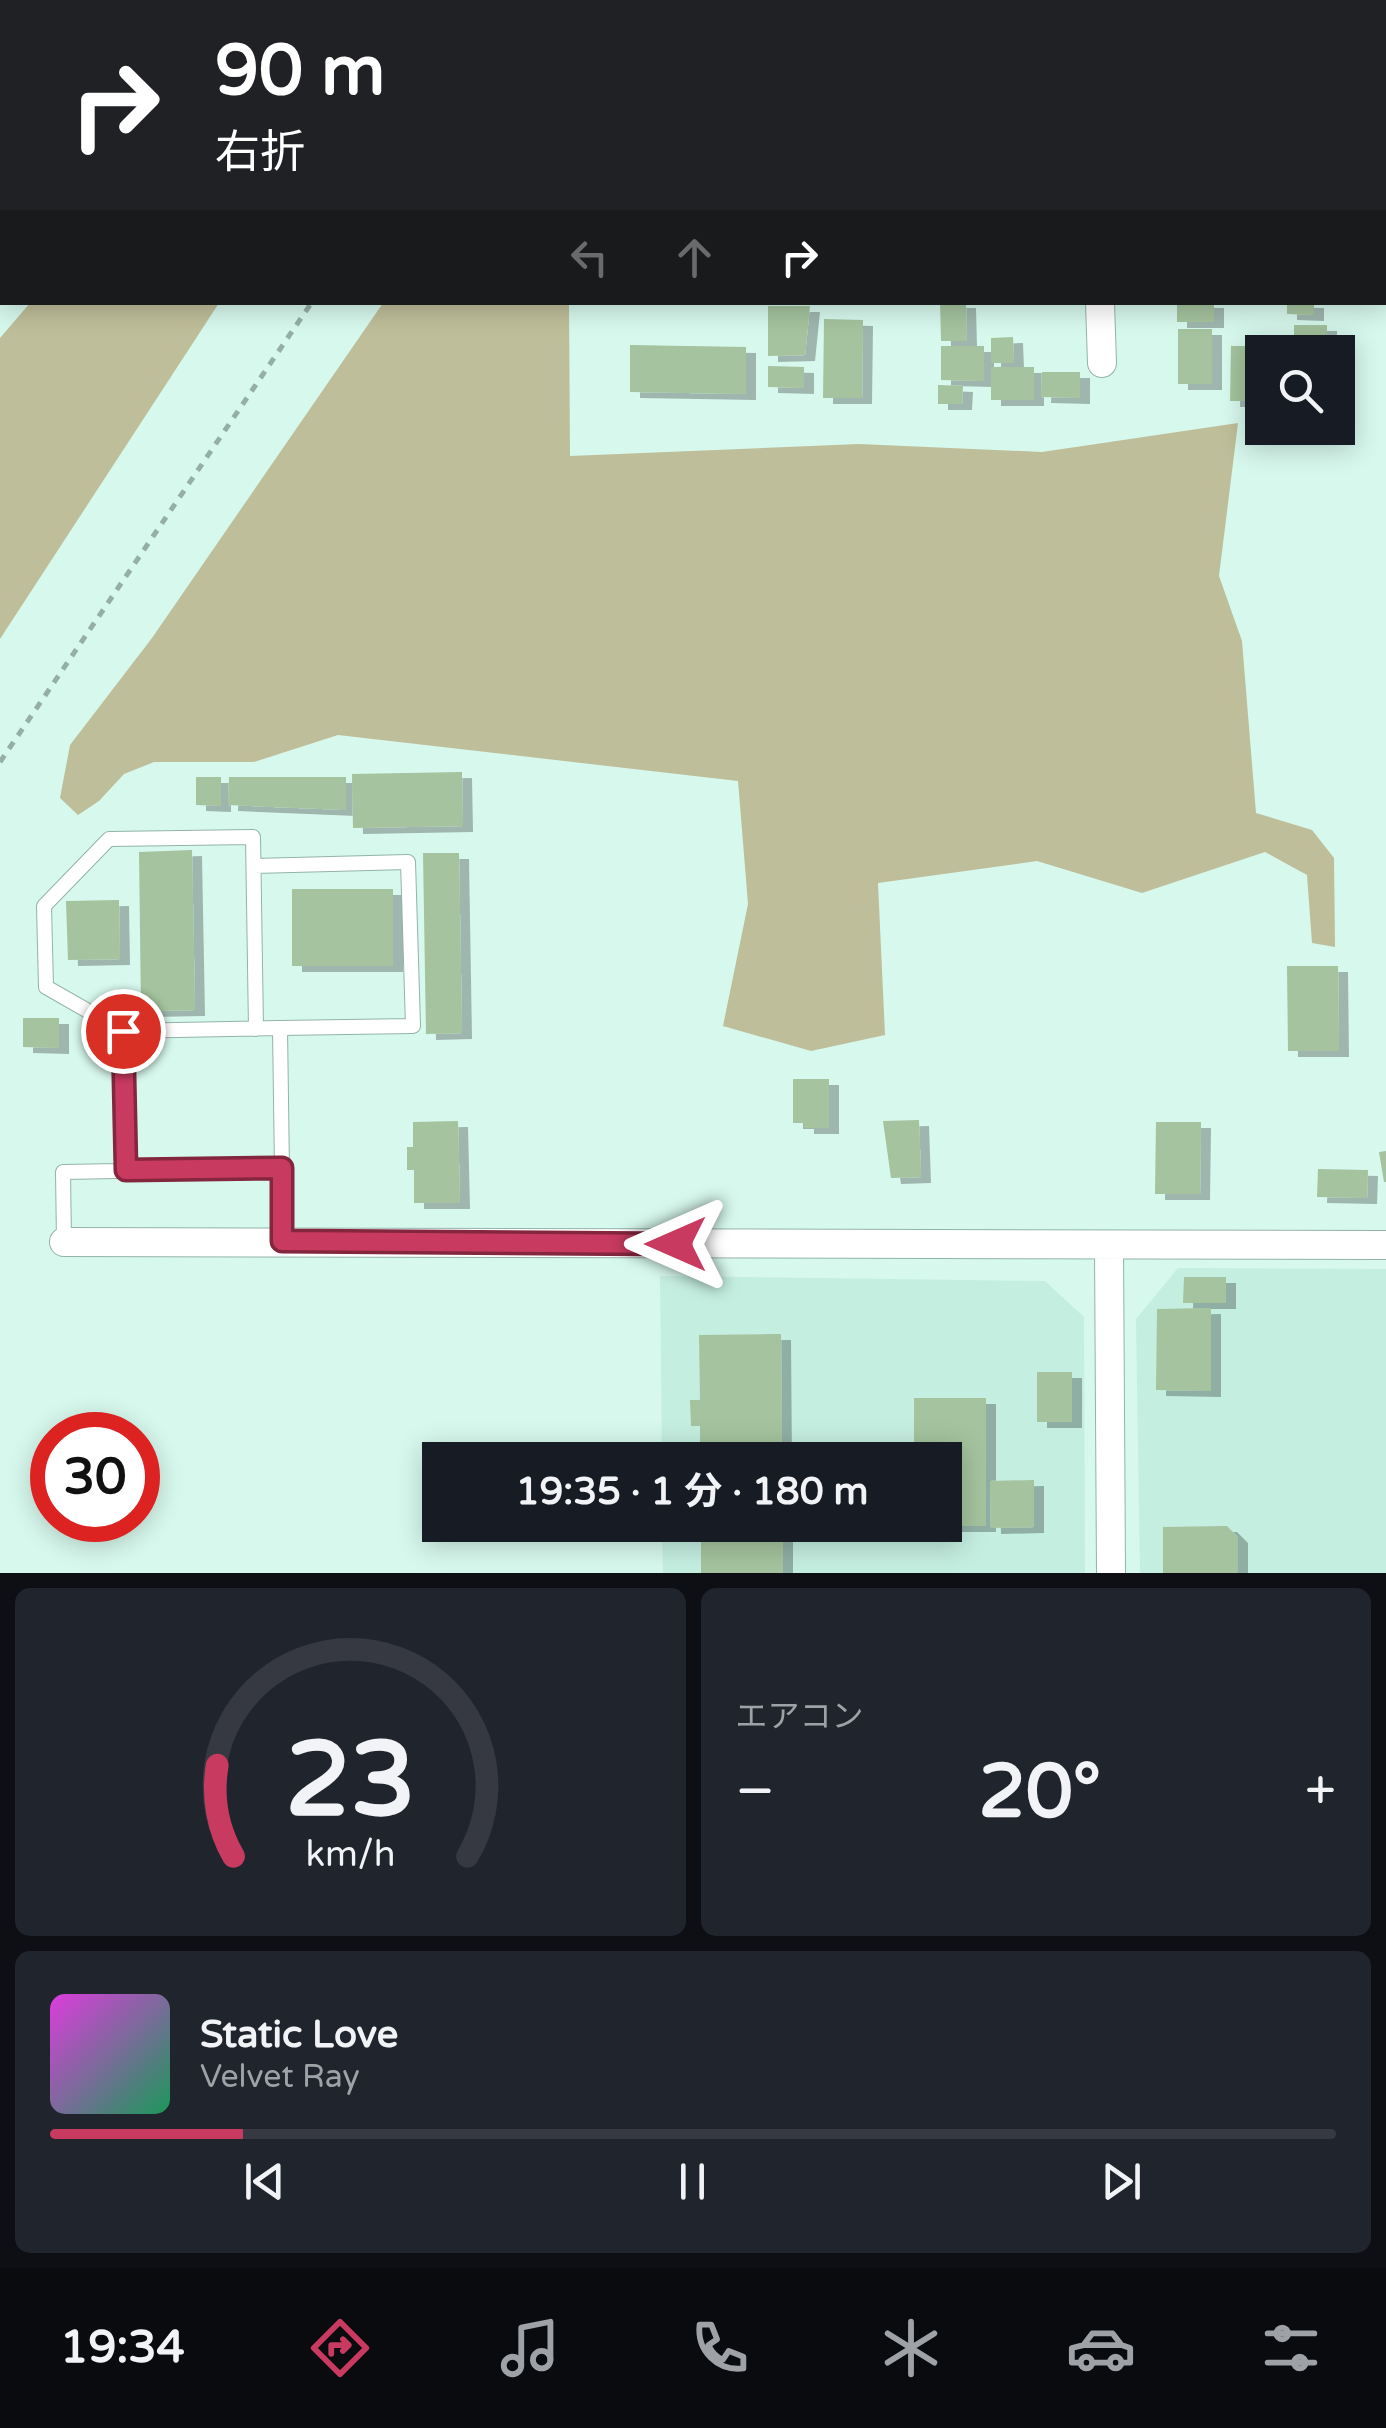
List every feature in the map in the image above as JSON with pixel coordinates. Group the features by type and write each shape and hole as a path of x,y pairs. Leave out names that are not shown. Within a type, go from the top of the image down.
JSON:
{"street":[{"path":"1100,305 1102,362"},
{"path":"64,1242 1110,1248 1386,1245"},
{"path":"1110,1248 1111,1573"}],"lane":[{"path":"254,866 408,862 413,1026 280,1028 256,1029 123,1031 46,987 44,906 109,839 254,837 254,866 256,1029"},
{"path":"280,1028 282,1241"},
{"path":"123,1031 126,1170"},
{"path":"64,1242 63,1172 282,1168"}],"path":[{"path":"0,762 310,305"}],"shaded area":[{"path":"28,305 218,305 0,639 0,338"},
{"path":"382,305 569,305 570,456 859,444 1042,452 1238,423 1219,576 1242,641 1256,813 1312,830 1334,858 1335,947 1312,943 1307,875 1265,852 1142,893 1037,861 878,883 885,1035 811,1051 723,1026 748,904 738,781 338,735 254,762 154,762 124,774 99,801 78,815 60,798 70,745 152,638"},
{"path":"1178,1268 1386,1269 1386,1573 1140,1573 1136,1319"},
{"path":"660,1276 1045,1281 1084,1317 1085,1573 663,1573 662,1542 962,1542 962,1442 662,1442"}],"building":[{"path":"940,305 966,305 967,341 941,341"},
{"path":"1177,305 1214,305 1214,322 1177,322"},
{"path":"1287,305 1314,305 1314,315 1287,314"},
{"path":"768,306 810,306 805,355 768,356"},
{"path":"824,319 863,320 862,398 823,398"},
{"path":"1294,325 1327,325 1327,335 1294,335"},
{"path":"1178,329 1212,329 1212,384 1178,384"},
{"path":"1013,337 1014,363 991,363 991,338"},
{"path":"630,345 746,347 746,394 630,392"},
{"path":"941,346 984,346 984,381 941,380"},
{"path":"1231,346 1245,346 1245,401 1230,401"},
{"path":"768,366 804,367 804,388 768,387"},
{"path":"991,367 1034,367 1034,400 991,400"},
{"path":"1042,372 1080,372 1080,398 1041,397"},
{"path":"938,385 963,386 962,404 938,404"},
{"path":"462,772 463,826 353,828 352,774"},
{"path":"196,777 221,777 221,806 196,805"},
{"path":"229,777 346,777 346,810 228,805"},
{"path":"192,850 195,1010 141,1011 139,852"},
{"path":"423,853 459,853 462,1033 426,1034"},
{"path":"292,889 393,889 393,966 292,966"},
{"path":"119,900 120,959 68,960 66,901"},
{"path":"1287,966 1338,966 1339,1051 1288,1051"},
{"path":"23,1018 59,1018 59,1048 23,1047"},
{"path":"793,1079 829,1079 829,1128 804,1128 804,1123 793,1123"},
{"path":"919,1120 921,1177 891,1178 883,1121"},
{"path":"458,1121 460,1203 414,1203 414,1170 407,1170 407,1147 413,1147 413,1122"},
{"path":"1156,1122 1201,1122 1200,1194 1155,1194"},
{"path":"1386,1151 1386,1182 1384,1182 1379,1152"},
{"path":"1318,1169 1368,1170 1367,1198 1317,1197"},
{"path":"1184,1277 1226,1277 1226,1303 1183,1303"},
{"path":"1211,1308 1211,1391 1156,1390 1157,1309"},
{"path":"781,1334 782,1442 700,1442 700,1426 691,1426 690,1400 700,1400 699,1335"},
{"path":"1037,1372 1072,1372 1072,1422 1037,1422"},
{"path":"914,1398 986,1398 986,1526 962,1526 962,1442 914,1442"},
{"path":"1034,1480 1034,1527 991,1528 990,1481"},
{"path":"1227,1526 1238,1537 1238,1573 1163,1573 1163,1527"},
{"path":"701,1542 783,1542 783,1573 701,1573"}],"route":[{"path":"123,1031 126,1170 282,1168 282,1241 676,1244"}]}
